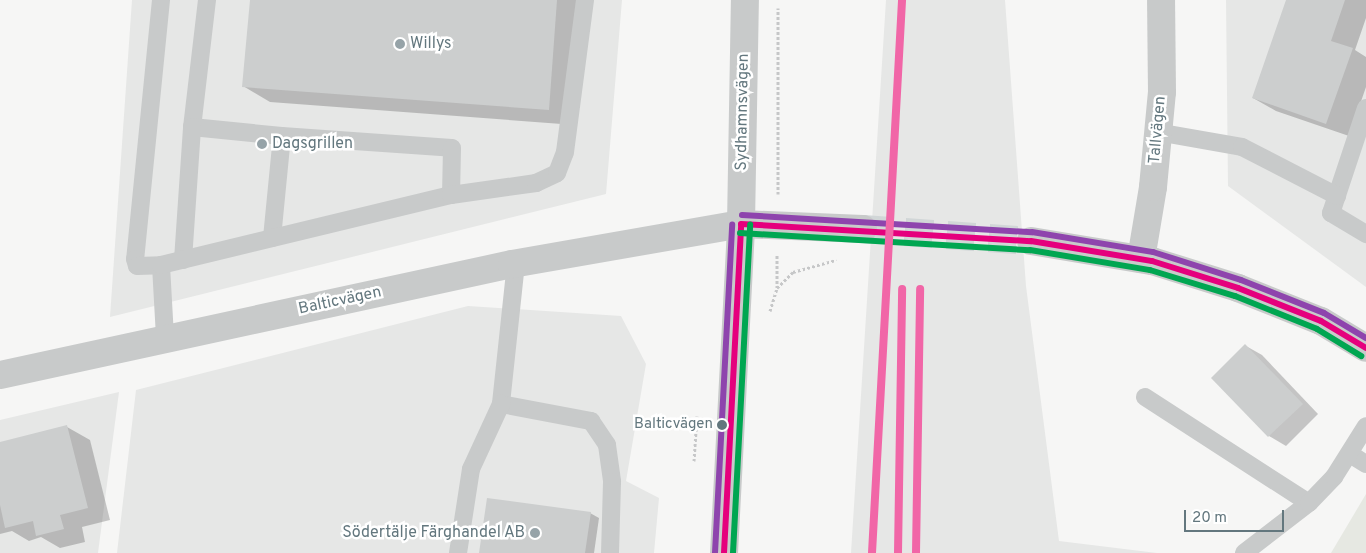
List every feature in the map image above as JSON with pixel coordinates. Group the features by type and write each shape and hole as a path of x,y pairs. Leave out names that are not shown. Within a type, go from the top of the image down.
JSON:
{"street":[{"name":"Sydhamnsvägen","path":"724,553 741,224 745,0"},
{"name":"Tallvägen","path":"1141,259 1153,187 1162,92 1161,0"},
{"name":"Balticvägen","path":"0,375 165,337 516,263 741,224 863,229"},
{"path":"1031,241 1141,259 1238,288 1321,321 1366,348"}],"lane":[{"path":"161,0 135,259 138,266 161,265 183,260 451,194 536,183 556,173 565,152 585,0"},
{"path":"183,260 192,127 207,0"},
{"path":"1366,108 1331,213 1366,234"},
{"path":"192,127 282,136 452,148 451,194"},
{"path":"1157,132 1242,147 1337,196"},
{"path":"272,238 282,136"},
{"path":"458,553 471,469 501,404 516,263"},
{"path":"161,265 165,337"},
{"path":"1145,397 1309,503"},
{"path":"501,404 591,421 608,445 612,482 610,553"},
{"path":"1244,553 1309,503 1350,454 1366,426"},
{"path":"1350,454 1366,464"}],"path":[{"path":"768,316 777,288 776,0"},
{"path":"777,288 792,272 844,258"}],"shaded area":[{"path":"132,0 622,0 606,194 110,317"},
{"path":"886,0 1005,0 1026,286 1059,541 1157,553 851,553"},
{"path":"1226,0 1366,0 1366,287 1228,186"},
{"path":"468,306 621,316 646,364 626,481 659,498 654,553 117,553 136,390"},
{"path":"119,392 98,553 0,553 0,420"},
{"path":"1366,494 1366,553 1331,553"}],"building":[{"name":"Willys","path":"250,0 557,0 549,110 242,87"},
{"path":"1286,0 1345,0 1331,41 1353,48 1326,124 1252,98"},
{"path":"1245,344 1303,404 1268,437 1211,378"},
{"path":"67,425 88,508 60,515 64,529 36,536 33,521 5,528 0,505 0,442"},
{"name":"Södertälje Färghandel AB","path":"487,498 591,512 585,553 479,553"}],"tunnel":[{"path":"863,229 1031,241"}],"transit line":[{"path":"872,553 902,0"},
{"path":"742,215 1032,232 1153,252 1241,280 1324,313 1366,338"},
{"path":"715,553 732,224"},
{"path":"741,224 1031,241 1152,261 1238,288 1321,321 1366,348"},
{"path":"724,553 741,224"},
{"path":"733,553 750,224"},
{"path":"740,233 1030,250 1150,270 1235,296 1317,329 1361,356"},
{"path":"898,553 902,289"},
{"path":"916,553 920,289"}],"place":[{"name":"Willys","path":"400,44"},
{"name":"Dagsgrillen","path":"262,144"},
{"name":"Balticvägen","path":"722,425"},
{"name":"Södertälje Färghandel AB","path":"535,533"}]}
